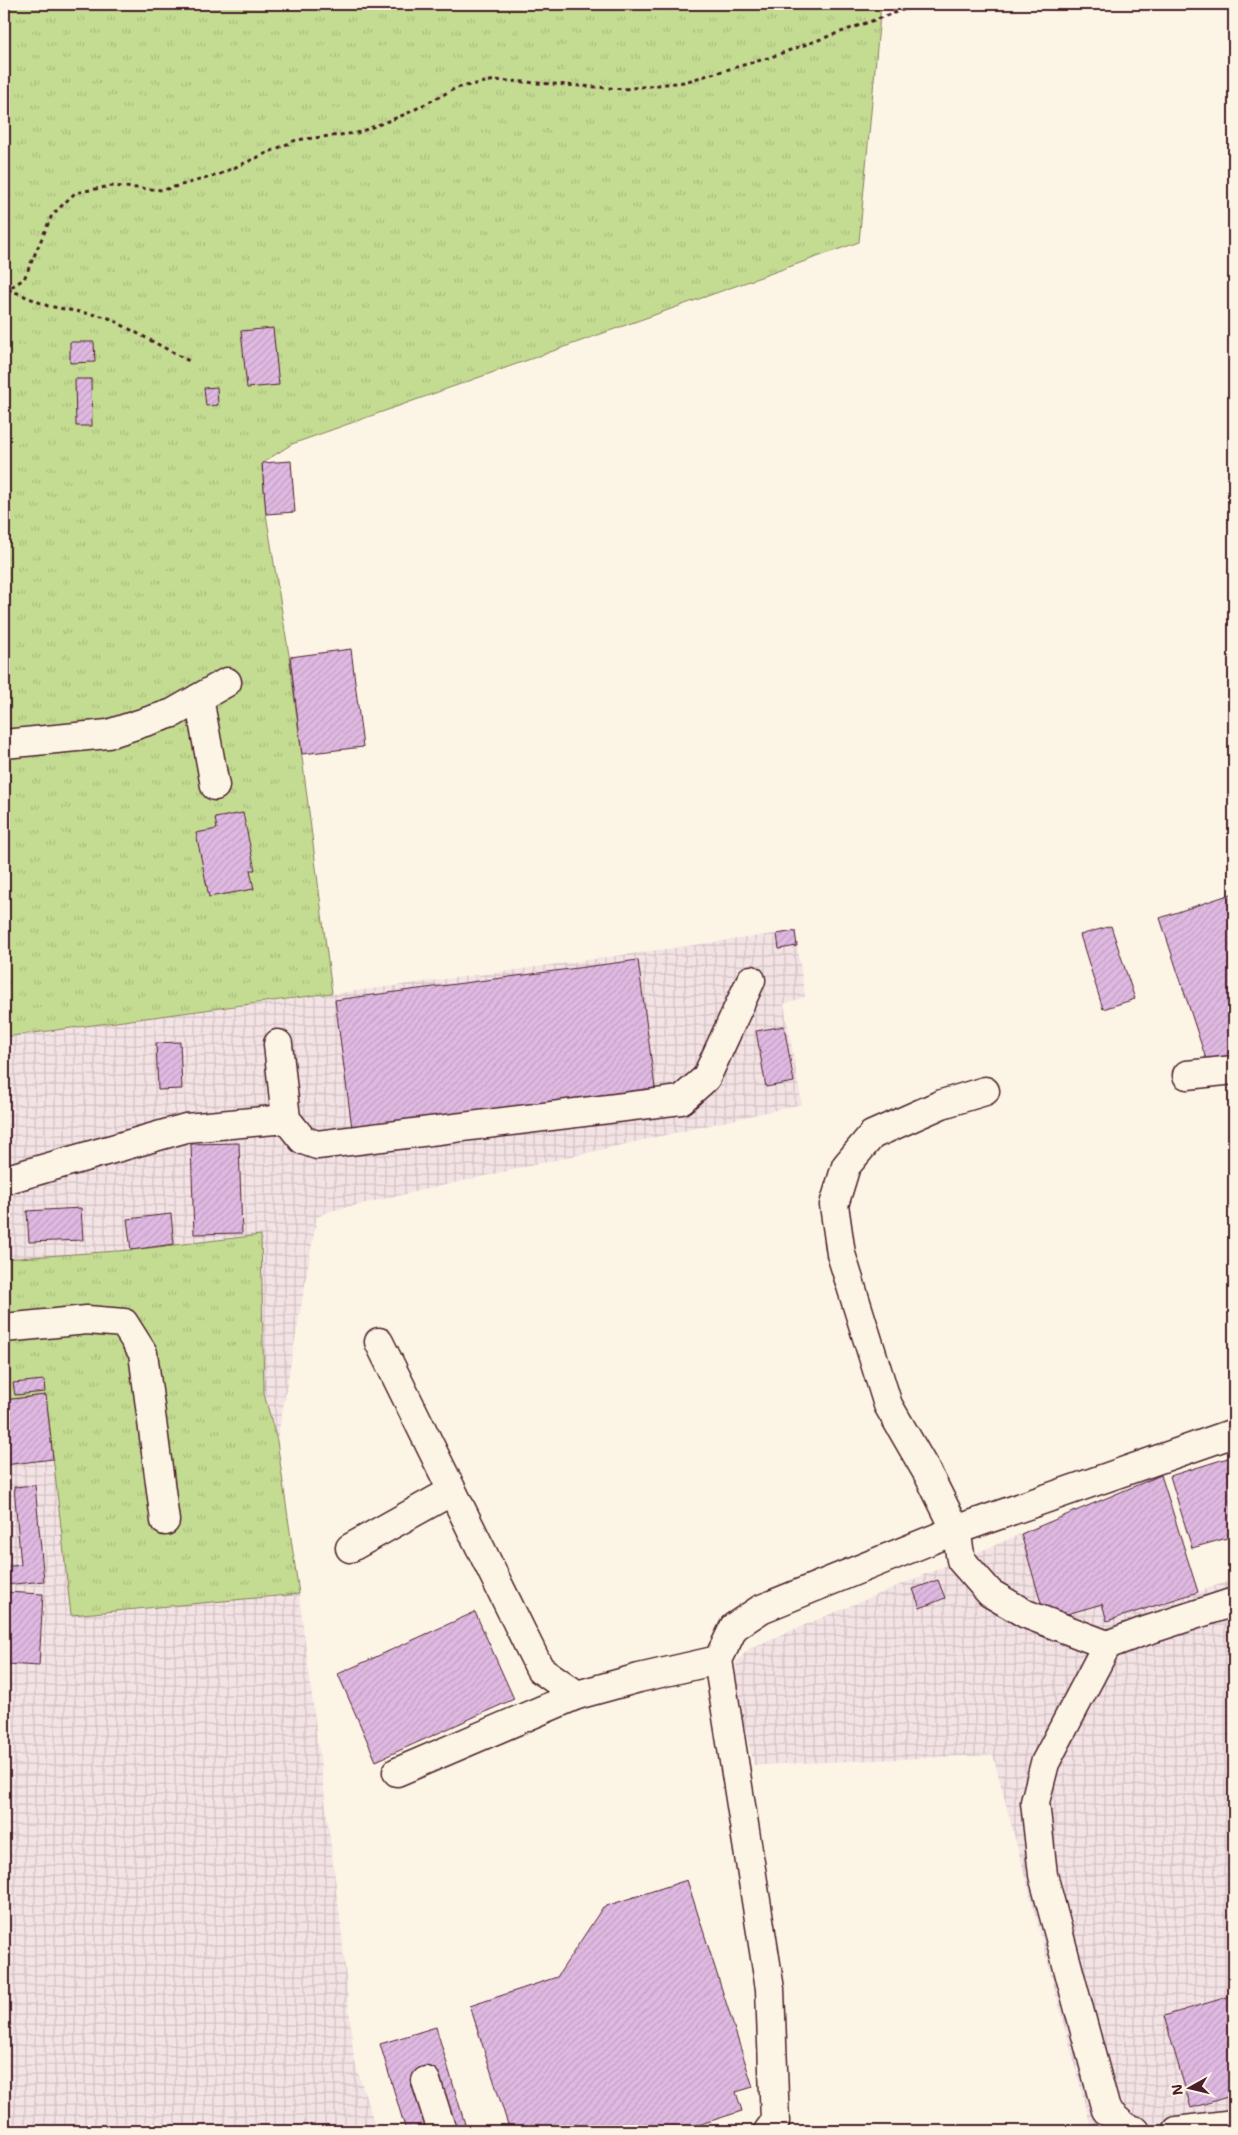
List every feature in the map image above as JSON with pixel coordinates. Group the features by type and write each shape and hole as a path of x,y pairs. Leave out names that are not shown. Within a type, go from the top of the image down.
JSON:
{"lane":[{"path":"4,744 108,734 173,713 227,682"},
{"path":"199,698 214,786"},
{"path":"278,1044 286,1119 303,1140 318,1145 681,1100 706,1078 751,980"},
{"path":"1187,1074 1234,1070"},
{"path":"985,1091 942,1104 872,1135 846,1166 834,1205 841,1254 888,1405 930,1476 956,1530 960,1560 990,1593 1026,1614 1108,1645"},
{"path":"4,1180 186,1128 286,1119"},
{"path":"4,1328 87,1320 124,1323 143,1352 165,1521"},
{"path":"379,1342 540,1669 577,1696"},
{"path":"768,2131 775,2122 770,1989 718,1660 734,1627 761,1609 956,1530 1234,1433"},
{"path":"350,1548 452,1491"},
{"path":"1136,2131 1126,2128 1106,2110 1042,1875 1035,1802 1045,1763 1108,1645 1139,1632 1234,1602"},
{"path":"397,1772 577,1696 639,1678 718,1660"},
{"path":"426,2081 442,2131"},
{"path":"1177,2131 1234,2124"}],"path":[{"path":"6,288 24,279 52,215 75,193 111,186 163,190 218,175 296,140 357,133 406,114 456,88 495,80 624,89 684,82 768,58 919,4"},
{"path":"6,288 48,306 107,317 189,361"}],"shaded area":[{"path":"795,931 805,997 784,1004 802,1104 331,1211 317,1217 277,1441 264,1394 261,1235 131,1250 4,1259 4,1037 501,972"},
{"path":"46,1395 71,1614 299,1594 341,1926 354,2060 377,2131 4,2131 4,1400"},
{"path":"1161,1475 1198,1592 1234,1579 1234,2131 1092,2131 993,1755 754,1765 737,1697 736,1662 750,1648"}],"green space":[{"path":"4,4 881,4 859,242 292,444 262,463 266,514 289,655 332,993 4,1037"},
{"path":"261,1235 264,1394 277,1441 299,1594 71,1615 46,1395 4,1400 4,1259 131,1250"}],"building":[{"path":"273,328 279,385 247,388 241,331"},
{"path":"70,342 94,342 95,362 70,363"},
{"path":"75,379 91,379 92,426 76,426"},
{"path":"217,387 218,405 206,406 204,388"},
{"path":"291,461 295,512 266,514 262,463"},
{"path":"351,649 363,747 302,754 290,657"},
{"path":"243,813 255,870 250,870 254,889 209,897 196,833 217,829 215,818"},
{"path":"1234,893 1234,1056 1208,1065 1160,918"},
{"path":"1111,926 1135,999 1103,1009 1080,935"},
{"path":"795,931 797,946 779,949 777,934"},
{"path":"638,960 655,1088 352,1128 335,1000"},
{"path":"784,1026 794,1082 766,1087 756,1031"},
{"path":"180,1042 182,1089 158,1090 156,1043"},
{"path":"239,1143 242,1233 194,1234 191,1144"},
{"path":"81,1208 83,1240 29,1242 27,1211"},
{"path":"171,1214 174,1244 131,1250 127,1219"},
{"path":"44,1380 45,1392 15,1395 13,1383"},
{"path":"46,1395 53,1459 4,1465 4,1400"},
{"path":"1234,1456 1234,1536 1192,1548 1170,1476"},
{"path":"1161,1475 1198,1592 1107,1621 1102,1604 1046,1620 1021,1534"},
{"path":"35,1485 44,1581 5,1585 4,1567 21,1565 14,1487"},
{"path":"938,1580 945,1598 920,1608 913,1589"},
{"path":"4,1592 43,1594 39,1666 7,1664 7,1660 4,1660"},
{"path":"475,1612 514,1699 376,1761 338,1674"},
{"path":"687,1880 753,2087 736,2092 742,2111 679,2131 510,2131 470,2006 557,1977 603,1907"},
{"path":"1234,1995 1234,2095 1191,2108 1164,2016"},
{"path":"436,2027 467,2131 406,2131 380,2044"}]}
